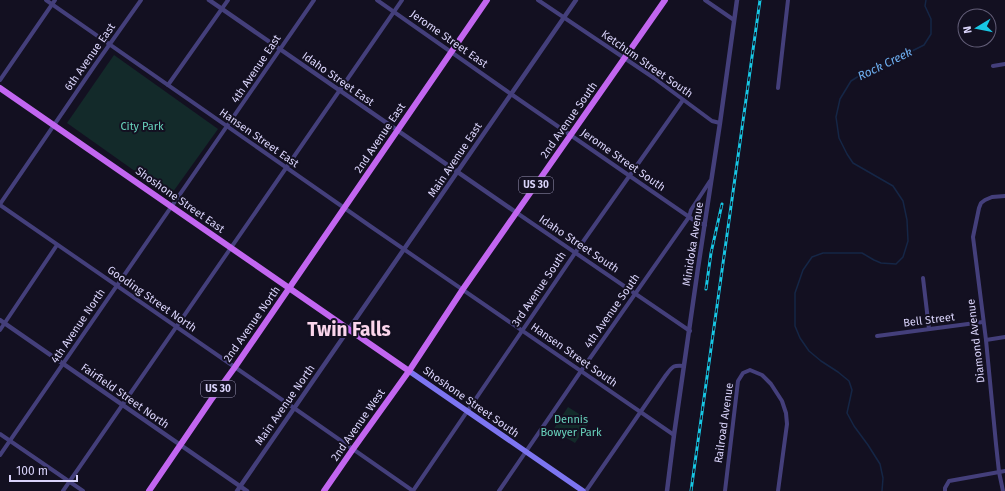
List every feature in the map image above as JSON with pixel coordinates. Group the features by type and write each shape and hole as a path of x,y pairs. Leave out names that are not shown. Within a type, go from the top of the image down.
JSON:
{"main road":[{"name":"2nd Avenue East","path":"289,288 487,0"},
{"name":"2nd Avenue South","path":"409,371 463,289 665,0"},
{"name":"Shoshone Street East","path":"0,88 348,329"},
{"name":"2nd Avenue North","path":"149,491 289,288"},
{"name":"Shoshone Street South","path":"348,329 584,491"},
{"name":"2nd Avenue West","path":"324,491 409,371"}],"street":[{"name":"Hansen Street East","path":"46,0 286,168 463,289"},
{"path":"0,80 54,0"},
{"name":"6th Avenue East","path":"0,205 141,0"},
{"name":"Idaho Street East","path":"209,0 457,172"},
{"path":"168,85 228,0"},
{"name":"4th Avenue East","path":"171,206 314,0"},
{"name":"Jerome Street East","path":"377,0 511,94"},
{"path":"63,491 402,0"},
{"name":"Ketchum Street South","path":"538,0 654,78 712,121 720,123"},
{"name":"Main Avenue East","path":"348,329 576,0"},
{"path":"705,0 734,20"},
{"name":"Minidoka Avenue","path":"668,491 674,435 737,0"},
{"path":"778,88 788,0"},
{"path":"993,66 1005,64"},
{"name":"Jerome Street South","path":"511,94 689,217 705,225"},
{"name":"3rd Avenue South","path":"413,491 575,253 683,100"},
{"name":"Idaho Street South","path":"457,172 690,331"},
{"name":"4th Avenue South","path":"499,491 581,370 689,217 691,210 712,179"},
{"name":"Diamond Avenue","path":"1003,491 999,472 986,340 973,237 981,203 992,197 1005,196"},
{"name":"Gooding Street North","path":"0,205 413,491"},
{"name":"4th Avenue North","path":"0,455 171,206"},
{"path":"0,330 2,322 57,245"},
{"path":"923,278 929,329"},
{"name":"Hansen Street South","path":"463,289 674,435"},
{"name":"Fairfield Street North","path":"2,322 180,445 238,489 247,491"},
{"name":"Bell Street","path":"876,336 983,322"},
{"name":"Main Avenue North","path":"238,489 348,329"},
{"path":"986,340 1005,337"},
{"path":"584,491 672,367 675,365 684,366"},
{"name":"Railroad Avenue","path":"724,491 738,381 743,373 750,370 762,375 771,384 782,401 786,413 787,424 778,491"},
{"path":"0,434 83,491"},
{"path":"945,491 949,481 1005,471"}],"green space":[{"name":"City Park","path":"114,55 218,129 170,196 67,123"},
{"name":"Dennis Bowyer Park","path":"568,407 590,421 575,443 553,430"}],"waterway":[{"name":"Rock Creek","path":"882,491 883,478 880,464 847,413 852,390 849,381 809,351 800,338 795,326 795,293 803,270 812,257 823,253 862,253 881,263 896,264 903,257 908,241 907,220 903,201 893,186 853,163 839,138 836,117 840,99 851,81 870,69 886,64 924,45 931,34 931,19 925,6 926,0"}],"railway":[{"path":"691,491 760,0"},
{"path":"706,289 711,253 722,204"}],"district":[{"name":"Twin Falls","path":"349,329"}]}
